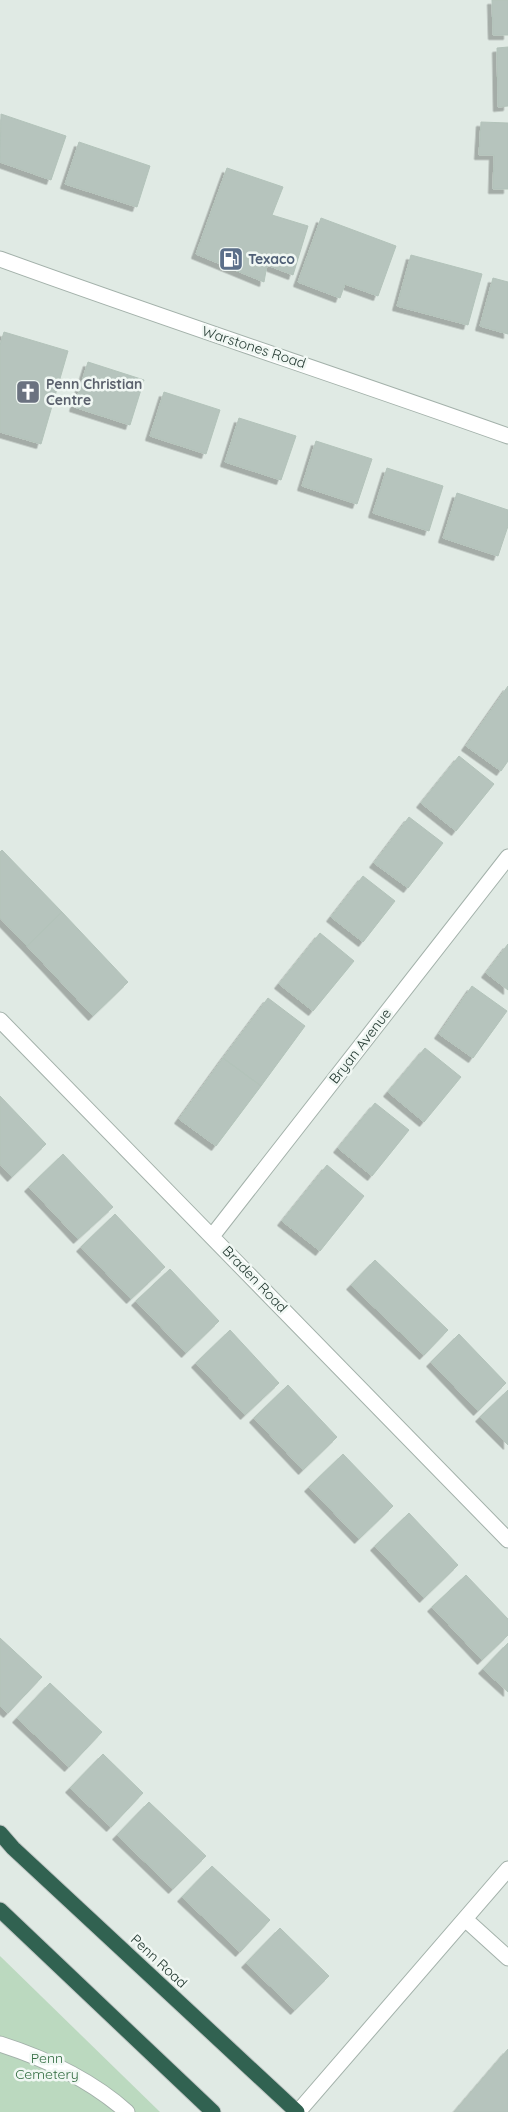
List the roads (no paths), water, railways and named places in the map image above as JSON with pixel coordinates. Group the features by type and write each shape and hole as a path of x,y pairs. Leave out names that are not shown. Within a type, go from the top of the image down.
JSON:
{"highway":[{"name":"Penn Road","path":"0,1833 298,2112"},
{"path":"0,1910 212,2112"}],"street":[{"name":"Warstones Road","path":"0,259 136,308 303,363 508,436"},
{"name":"Bryan Avenue","path":"213,1235 508,857"},
{"name":"Braden Road","path":"0,1020 213,1235 508,1540"},
{"path":"298,2112 508,1869"},
{"path":"465,1919 508,1958"},
{"path":"0,2044 56,2064 106,2094 127,2112"}],"place":[{"name":"Texaco","path":"231,259"},
{"name":"Penn Christian Centre","path":"28,392"}],"park label":[{"name":"Penn Cemetery","path":"47,2066"}]}
